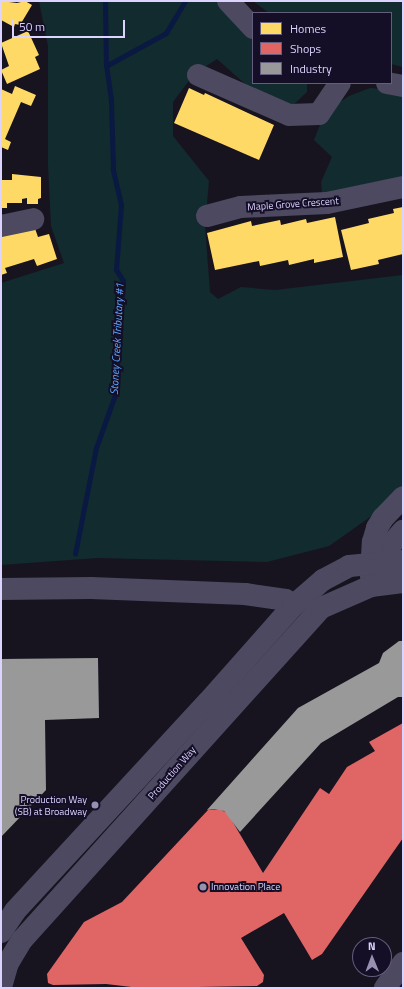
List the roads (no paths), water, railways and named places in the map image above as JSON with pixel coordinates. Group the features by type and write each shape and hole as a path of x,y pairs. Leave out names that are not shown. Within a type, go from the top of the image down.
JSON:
{"street":[{"path":"228,1 252,27"},
{"path":"198,75 290,115 319,114 339,84"},
{"path":"392,84 403,86"},
{"name":"Maple Grove Crescent","path":"207,216 241,207 327,203 403,187"},
{"path":"1,226 33,219"},
{"path":"387,573 377,528 383,518 403,497"},
{"path":"387,573 388,548 403,531"},
{"name":"Production Way","path":"1,932 15,911 208,702 293,606 323,580 349,566 387,573"},
{"name":"Production Way","path":"3,974 22,940 322,608 387,573"},
{"path":"1,589 91,588 245,594 286,600 293,606"},
{"path":"384,988 403,963"}],"waterway":[{"name":"Stoney Creek Tributary #1","path":"75,554 96,448 115,395 123,281 116,270 121,205 113,169 111,100 106,66 105,1"},
{"path":"106,66 166,33 185,1"}],"place":[{"name":"Production Way (SB) at Broadway","path":"95,805"},
{"name":"Innovation Place","path":"203,887"}]}
